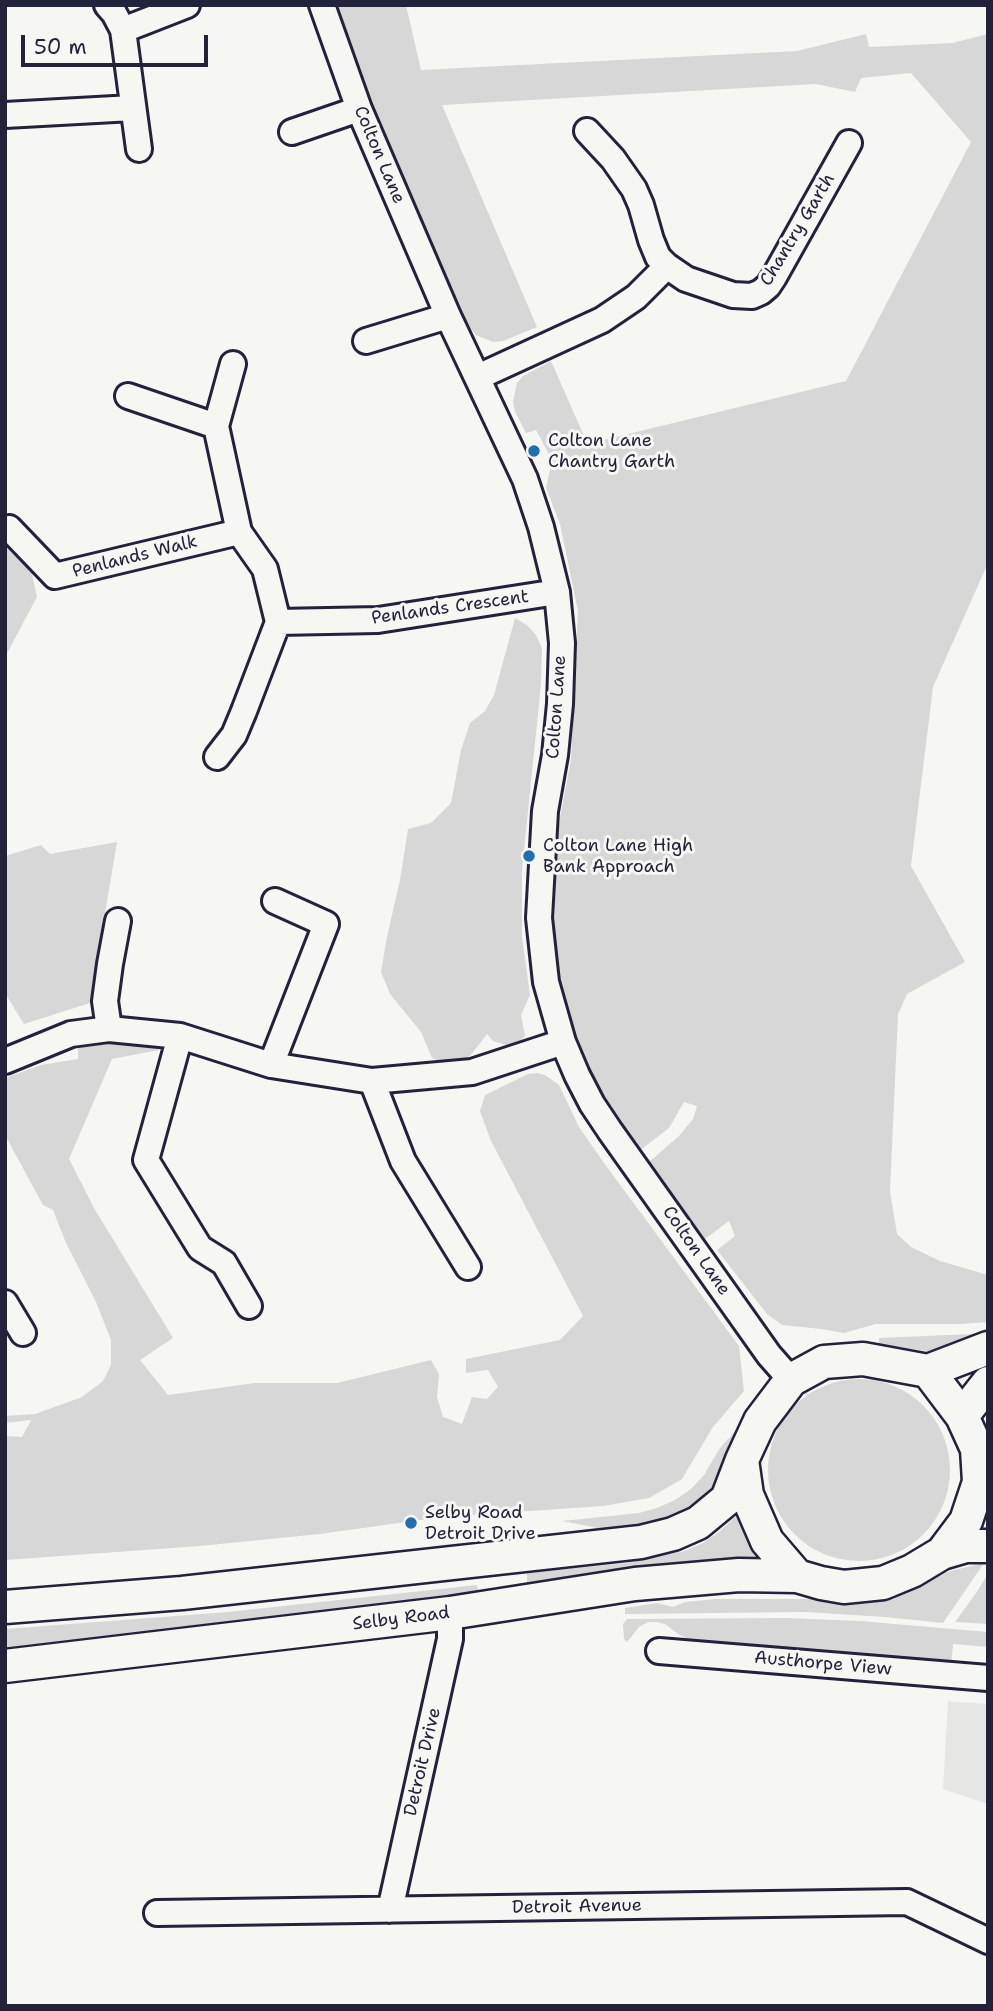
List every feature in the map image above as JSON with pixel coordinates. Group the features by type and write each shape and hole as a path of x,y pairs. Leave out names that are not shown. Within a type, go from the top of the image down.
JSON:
{"main road":[{"path":"5,1607 182,1594 641,1542 673,1534 698,1523 727,1499 760,1421 791,1380 824,1362 863,1359 928,1371 988,1348"},
{"path":"928,1371 961,1416 977,1449 983,1486 966,1521 942,1553"},
{"path":"961,1416 988,1383"},
{"path":"742,1460 747,1495 767,1541 797,1576 844,1587 883,1583 912,1571 942,1553 966,1546 988,1546"},
{"name":"Selby Road","path":"5,1666 450,1613 635,1584 740,1575 797,1576"}],"street":[{"path":"107,5 123,30 139,149"},
{"path":"123,30 187,5"},
{"name":"Colton Lane","path":"323,5 359,109 448,317 525,479 541,527 557,592 562,643 559,704 555,755 545,811 539,918 547,982 563,1042 577,1075 610,1131 769,1355 791,1380"},
{"path":"5,115 133,108"},
{"path":"292,132 359,109"},
{"path":"478,377 602,320 636,297 667,267 658,257 634,189 613,159 587,131"},
{"name":"Chantry Garth","path":"667,267 686,279 733,295 752,296 761,292 774,277 849,143"},
{"path":"366,341 448,317"},
{"path":"217,757 233,735 244,711 278,622 265,569 239,532 216,426 233,364"},
{"path":"128,396 216,426"},
{"name":"Penlands Walk","path":"9,528 55,576 239,532"},
{"name":"Penlands Crescent","path":"278,622 378,620 557,592"},
{"path":"271,1065 326,924 275,901"},
{"path":"108,1029 105,1002 118,921"},
{"path":"5,1060 71,1034 108,1029 180,1036 271,1065 372,1081 472,1072 563,1042"},
{"path":"180,1036 146,1160 200,1248 224,1263 249,1306"},
{"path":"372,1081 403,1161 468,1267"},
{"path":"5,1303 23,1333"},
{"name":"Detroit Drive","path":"390,1910 450,1639 450,1613"},
{"name":"Austhorpe View","path":"659,1651 988,1678"},
{"name":"Detroit Avenue","path":"157,1913 907,1902 988,1941"}],"shaded area":[{"path":"338,5 406,5 421,70 797,51 866,34 869,47 952,43 988,34 988,563 933,687 911,866 965,962 907,994 898,1014 890,1191 897,1234 911,1247 940,1261 988,1275 988,1322 876,1324 844,1333 782,1325 767,1314 717,1250 735,1236 729,1221 705,1239 648,1163 679,1136 693,1119 697,1106 684,1102 669,1128 639,1151 602,1096 575,1035 565,1004 553,938 553,872 556,839 571,760 578,611 560,524 546,488 552,460 536,430 526,433 513,402 517,383 523,376 551,361 584,436 591,443 846,381 971,142 911,73 861,78 855,92 816,84 442,105 537,327 503,341 493,342 476,335 470,328 450,287 373,108"},
{"path":"5,537 29,561 37,597 5,657"},
{"path":"515,618 527,625 536,635 542,648 541,684 522,870 522,937 530,995 521,1015 525,1036 513,1047 493,1041 487,1034 470,1056 452,1065 432,1058 421,1032 390,994 381,972 408,829 431,823 451,803 461,750 470,723 485,711 494,695"},
{"path":"117,842 90,1003 24,1024 5,993 5,856 41,845 50,854"},
{"path":"147,1041 159,1050 112,1059 69,1159 94,1208 173,1338 140,1360 168,1395 255,1383 337,1383 431,1360 439,1374 437,1397 443,1417 462,1424 472,1397 487,1399 498,1387 488,1370 466,1373 466,1359 560,1340 583,1316 491,1141 480,1111 485,1095 528,1074 537,1073 559,1085 579,1127 739,1346 744,1391 713,1427 682,1479 649,1498 603,1506 442,1517 320,1534 200,1546 5,1560 5,1436 22,1437 31,1420 5,1423 5,1416 35,1414 82,1397 103,1381 111,1365 111,1340 53,1210 43,1205 5,1135 5,1078 41,1065 78,1059 78,1048"},
{"path":"988,1331 988,1341 966,1347 926,1351 879,1344 879,1338"},
{"path":"859,1379 894,1385 924,1405 944,1435 950,1470 944,1505 924,1535 894,1555 859,1561 824,1555 794,1535 774,1505 768,1470 774,1435 794,1405 824,1385"},
{"path":"735,1431 727,1462 718,1479 707,1494 676,1516 652,1526 618,1532 562,1521 639,1513 675,1500 691,1489 704,1475 720,1448"},
{"path":"735,1517 760,1560 527,1587 527,1573 626,1563 685,1551 703,1543"},
{"path":"984,1563 943,1623 805,1612 625,1614 625,1608 657,1603 673,1607 685,1602 716,1599 863,1602 892,1600 950,1571"},
{"path":"988,1574 988,1624 955,1622 976,1593"},
{"path":"477,1585 480,1599 5,1656 5,1629 228,1612"},
{"path":"786,1618 860,1621 988,1632 988,1647 953,1644 951,1667 688,1639 657,1622 648,1622 639,1627 627,1642 624,1639 623,1624 627,1619"},
{"path":"948,1701 988,1704 988,1804 943,1789"}],"place":[{"name":"Colton Lane Chantry Garth","path":"534,451"},
{"name":"Colton Lane High Bank Approach","path":"529,856"},
{"name":"Selby Road Detroit Drive","path":"411,1523"}]}
